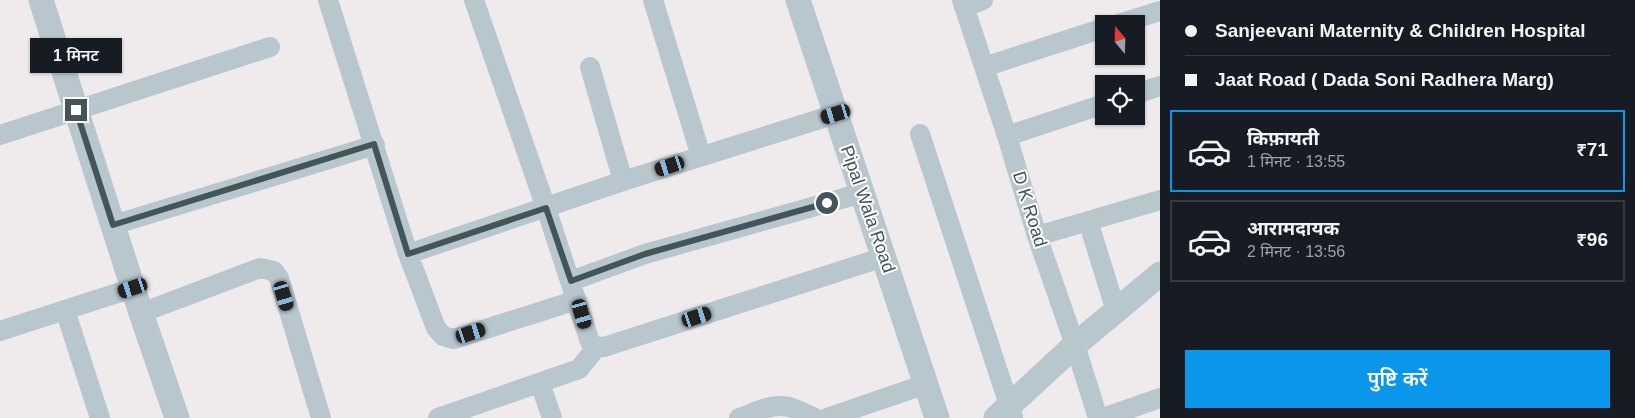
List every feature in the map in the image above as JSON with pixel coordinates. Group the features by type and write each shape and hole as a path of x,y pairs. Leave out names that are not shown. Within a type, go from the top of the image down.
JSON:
{"street":[{"path":"41,0 141,313 177,418"},
{"path":"328,0 408,254 436,328 443,336 454,339 574,290 645,254 862,193"},
{"path":"474,0 574,290 590,342 596,348"},
{"path":"653,0 701,156"},
{"name":"Pipal Wala Road","path":"798,0 938,418"},
{"path":"963,3 984,0"},
{"name":"D K Road","path":"963,3 1007,136 1037,236 1098,418"},
{"path":"1145,16 1160,11"},
{"path":"984,67 1095,31"},
{"path":"0,135 270,46"},
{"path":"590,67 623,181"},
{"path":"1145,91 1160,86"},
{"path":"1007,136 1095,107"},
{"path":"408,254 623,181 836,114"},
{"path":"920,134 1006,414 1075,345 1160,274"},
{"path":"113,225 374,144"},
{"path":"1037,236 1160,200"},
{"path":"1088,221 1116,311"},
{"path":"438,418 475,412 540,383 579,369 596,348 884,257"},
{"path":"141,313 260,268 274,271 279,278 322,418"},
{"path":"0,331 133,288"},
{"path":"65,310 100,418"},
{"path":"540,383 552,418"},
{"path":"827,418 926,384"},
{"path":"1103,418 1160,398"},
{"path":"739,418 780,405 815,418"}],"route":[{"path":"76,110 113,225 374,144 408,254 546,208 571,281 645,254 827,203"}]}
